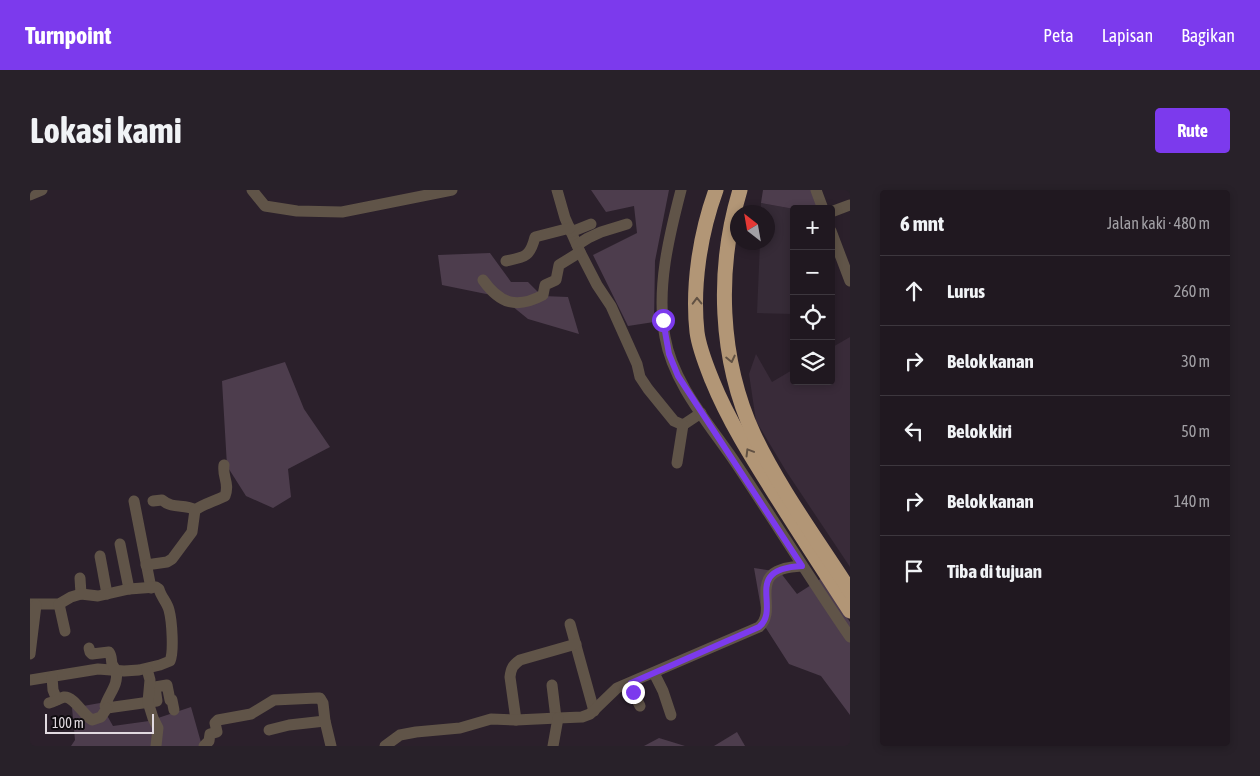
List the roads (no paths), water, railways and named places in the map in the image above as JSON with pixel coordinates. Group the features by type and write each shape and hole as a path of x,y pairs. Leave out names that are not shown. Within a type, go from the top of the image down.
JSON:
{"highway":[{"path":"716,190 698,262 696,287 697,333 705,364 737,433 850,611"},
{"path":"740,190 727,246 724,319 738,390 754,435 772,470 850,591"}],"street":[{"path":"30,195 42,190"},
{"path":"252,190 265,206 296,211 342,212 393,196 452,190"},
{"path":"557,190 571,230 597,285 611,306 637,364 640,377 674,421 683,425"},
{"path":"681,190 665,272 663,320 669,354 678,376 701,413 850,636"},
{"path":"816,190 822,205"},
{"path":"835,211 850,205"},
{"path":"506,261 528,254 533,247 535,237 591,224"},
{"path":"483,280 500,298 520,303 533,300 543,295 545,285 556,280 559,265 588,238 627,224"},
{"path":"835,241 850,281"},
{"path":"677,463 683,425 701,413"},
{"path":"195,510 225,496 228,484 223,470 224,465"},
{"path":"153,501 162,500 175,507 189,506 195,510"},
{"path":"134,501 151,588"},
{"path":"146,565 167,562 176,555 192,532 195,510"},
{"path":"120,544 129,589"},
{"path":"100,556 107,594"},
{"path":"385,746 394,738 406,733 460,728 491,719 516,720 582,717 590,714 617,688 759,627 763,624 766,615 765,591 768,580 781,570 802,566"},
{"path":"80,578 82,594"},
{"path":"30,654 33,604 59,604 71,597 82,594 98,596 129,589 156,587 159,589 162,599 169,609 172,628 172,656 170,661 147,669 124,671 98,668 30,680"},
{"path":"59,604 65,631"},
{"path":"570,624 594,711"},
{"path":"516,720 510,677 514,664 520,660 576,644"},
{"path":"52,677 53,702 64,697 69,698 74,701 83,714 92,720 101,717 107,708 105,706 108,697 116,685 116,670 112,664 109,652 92,654 89,648"},
{"path":"147,669 150,680 148,702 158,728 156,746"},
{"path":"654,673 663,691 671,715"},
{"path":"631,683 640,706"},
{"path":"107,708 157,701 155,687 167,685 174,710"},
{"path":"552,685 557,718 553,746"},
{"path":"204,746 210,740 210,734 217,732 215,723 218,720 251,714 274,700 320,698 323,703 324,721 331,746"},
{"path":"269,730 298,719 324,721"}]}
